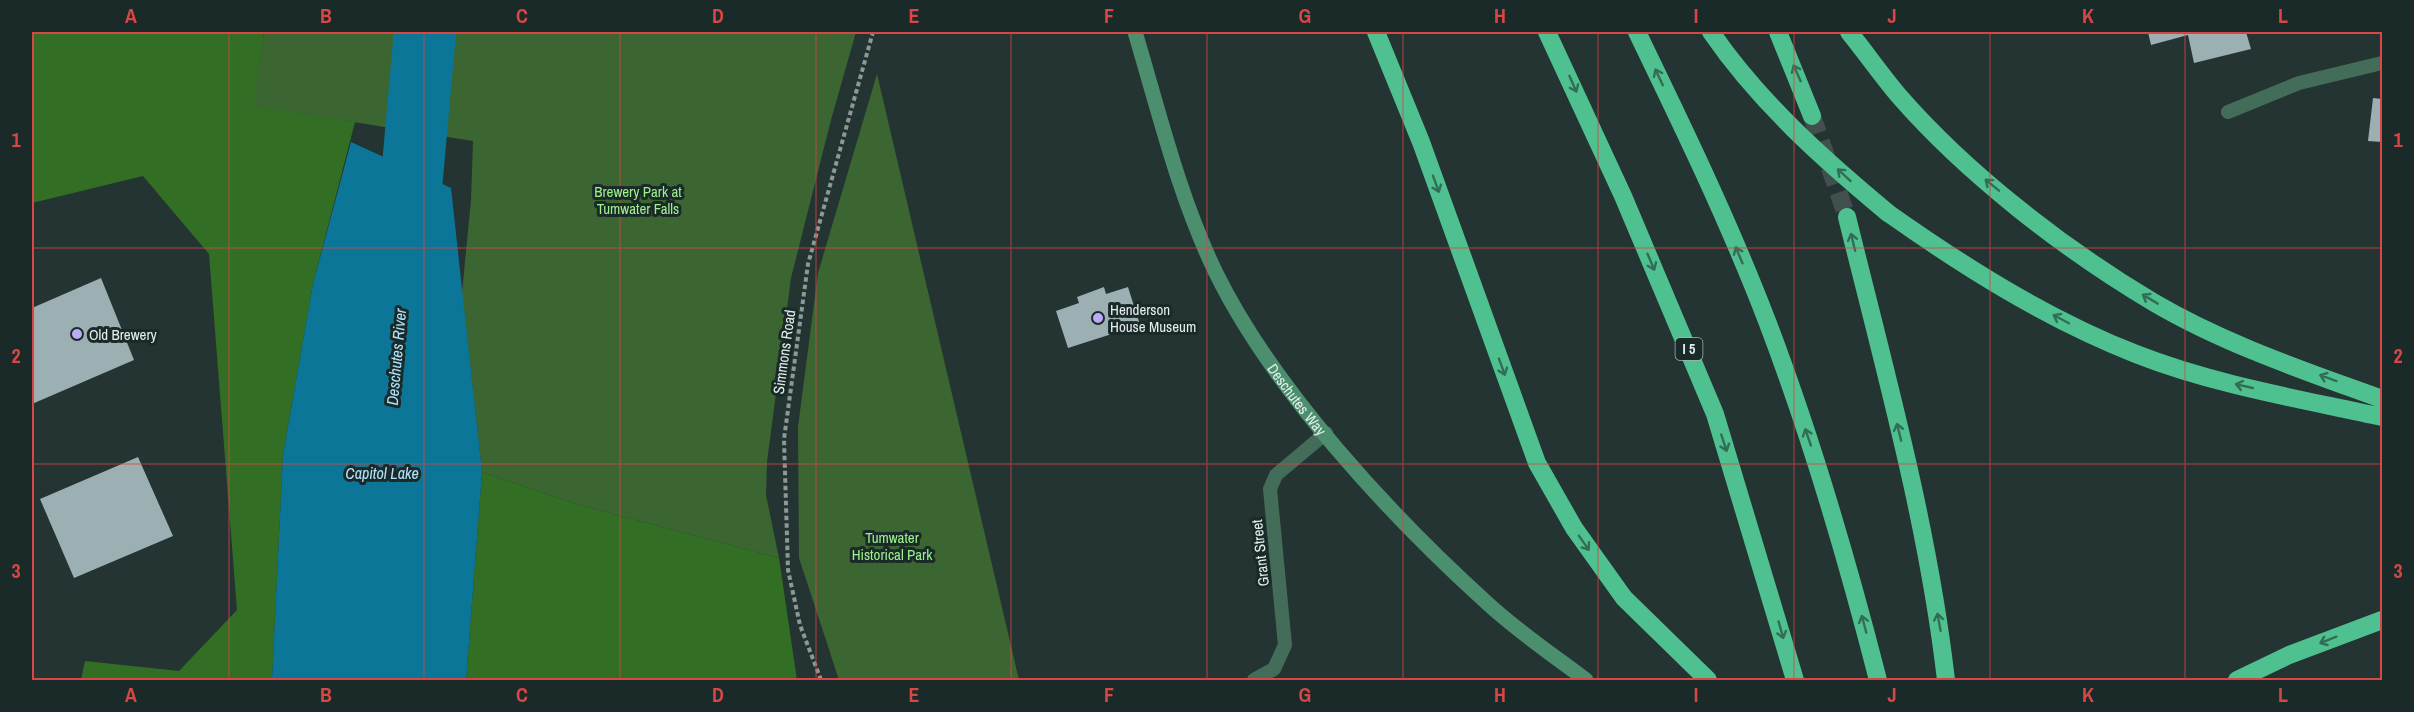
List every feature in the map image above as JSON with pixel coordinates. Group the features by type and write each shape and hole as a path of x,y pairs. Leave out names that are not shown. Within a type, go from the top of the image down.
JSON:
{"highway":[{"path":"1376,32 1421,142"},
{"path":"1385,32 1421,142 1537,463 1574,528 1624,598 1708,681"},
{"name":"I 5","path":"1547,32 1618,185 1685,338 1715,414 1795,681"},
{"path":"1637,32 1709,182 1767,321 1842,540 1878,681"},
{"path":"1711,32 1734,65 1766,101 1844,175 1888,213 1994,283 2076,327 2138,354 2219,380 2382,417"},
{"path":"1778,32 1812,116"},
{"path":"1849,32 1900,97 1969,166 2062,242 2164,307 2253,351 2382,399"},
{"path":"1847,217 1919,515 1941,631 1947,681"},
{"path":"2237,681 2289,655 2382,620"}],"main road":[{"name":"Deschutes Way","path":"1135,32 1175,170 1216,273 1258,343 1326,433 1382,499 1486,603 1586,681"}],"lane":[{"path":"2228,111 2299,83 2382,63"},
{"name":"Grant Street","path":"1254,681 1274,669 1282,657 1285,645 1270,489 1276,475 1326,433"}],"path":[{"name":"Simmons Road","path":"821,681 800,625 788,570 784,439 808,264 873,32"}],"green space":[{"path":"32,32 264,32 254,106 355,122 313,284 283,455 272,680 81,680 85,661 179,671 237,610 209,254 143,176 32,203"},
{"name":"Brewery Park at Tumwater Falls","path":"264,32 856,32 791,278 767,462 766,495 779,558 576,504 482,472 462,293 471,200 473,141 253,106"},
{"name":"Tumwater Historical Park","path":"877,74 1019,680 839,680 799,558 798,427 818,273"},
{"path":"482,472 576,504 779,558 797,680 466,680"}],"water":[{"name":"Capitol Lake","path":"351,142 451,188 482,472 466,680 272,680 283,455 313,284"}],"building":[{"path":"2148,32 2246,32 2251,49 2194,63 2188,35 2151,45"},
{"path":"2373,98 2382,99 2382,142 2368,141"},
{"name":"Old Brewery","path":"101,278 134,360 32,404 32,308"},
{"name":"Henderson House Museum","path":"1104,287 1106,294 1128,287 1140,325 1068,348 1056,311 1079,303 1077,297"},
{"path":"138,457 173,536 74,578 40,499"}],"waterway":[{"name":"Deschutes River","path":"405,255 425,32"}],"tunnel":[{"path":"1812,116 1847,217"}],"place":[{"name":"Henderson House Museum","path":"1098,318"},
{"name":"Old Brewery","path":"77,334"}]}
